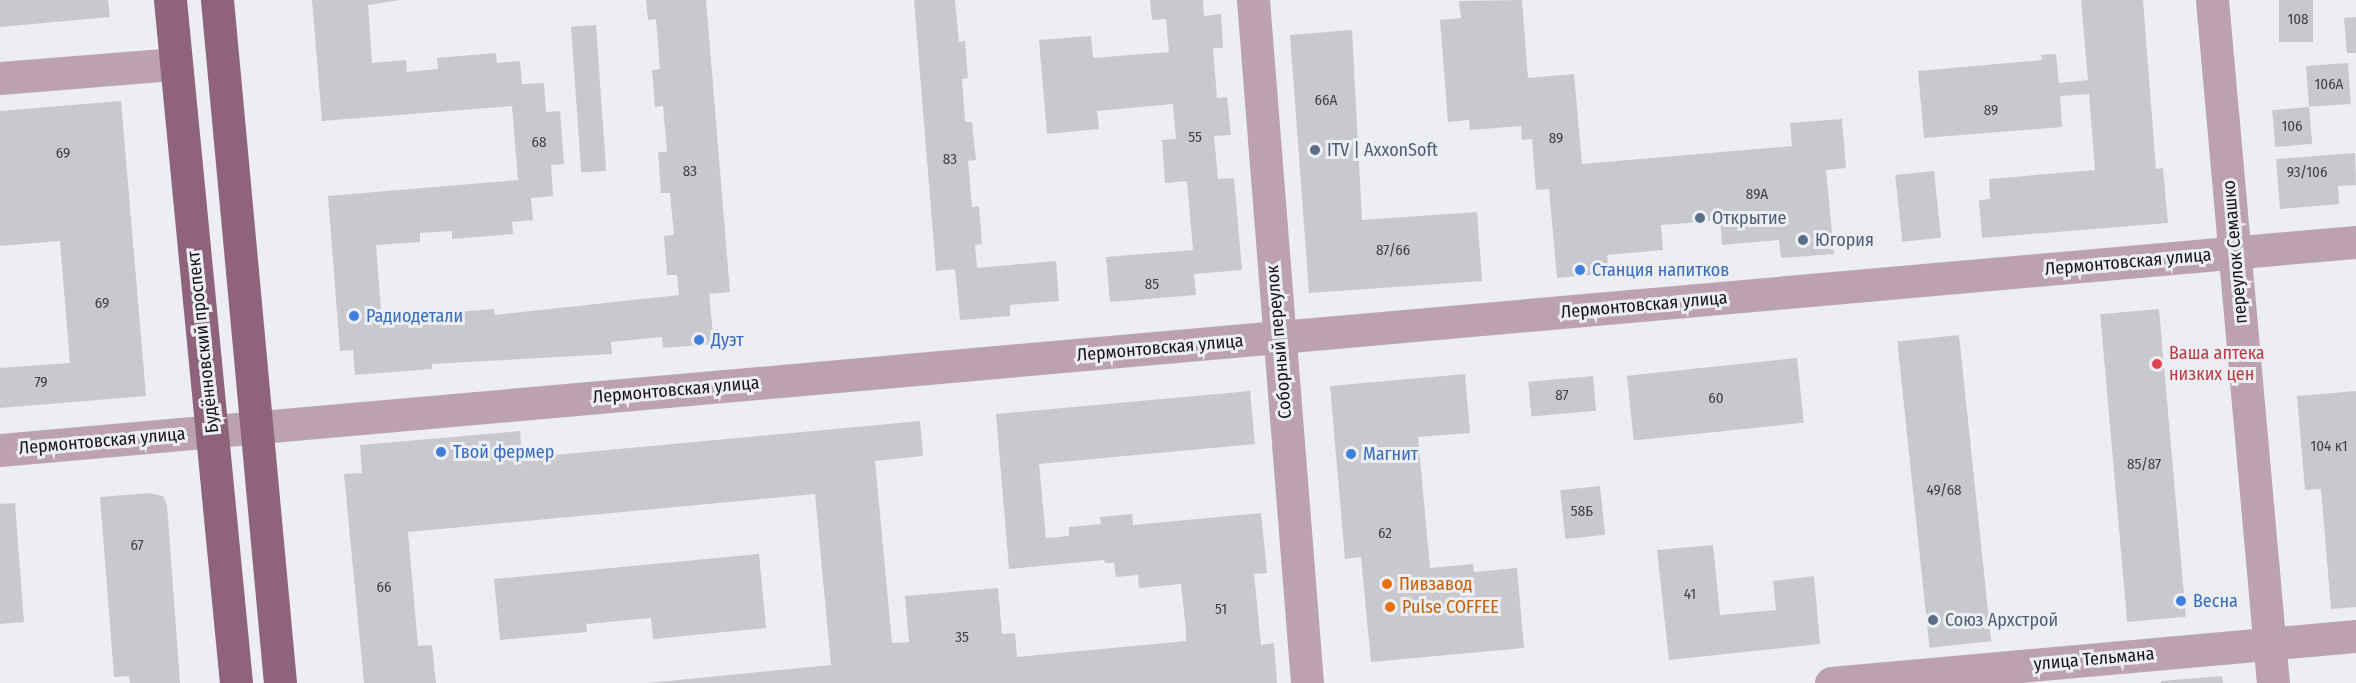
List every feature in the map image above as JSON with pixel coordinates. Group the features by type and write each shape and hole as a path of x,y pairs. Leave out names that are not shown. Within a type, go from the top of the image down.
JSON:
{"main road":[{"name":"Будённовский проспект","path":"170,0 236,683"},
{"path":"217,0 280,683"}],"street":[{"name":"Соборный переулок","path":"1252,0 1307,683"},
{"name":"переулок Семашко","path":"2212,0 2273,683"},
{"path":"0,78 175,64"},
{"name":"Лермонтовская улица","path":"0,450 2356,242"},
{"name":"улица Тельмана","path":"1831,683 2356,636"}],"building":[{"path":"0,0 108,0 110,17 0,27"},
{"path":"312,0 400,0 368,5 372,63 406,60 407,72 438,69 437,58 496,53 497,63 520,61 522,84 544,83 546,112 560,111 564,164 551,165 553,196 531,198 533,220 512,222 513,234 452,239 452,231 420,233 420,242 376,245 382,324 457,318 457,312 494,309 495,315 679,295 677,275 667,275 664,236 674,235 670,193 661,193 658,152 667,152 663,106 655,107 652,70 660,69 656,19 648,20 646,0 706,0 730,292 709,294 714,344 663,348 662,337 611,342 612,354 432,364 432,369 355,375 353,350 340,351 328,196 518,180 512,106 322,121"},
{"path":"914,0 955,0 959,42 965,41 968,78 962,79 965,122 972,122 976,160 968,161 972,207 979,206 982,244 975,245 977,268 1056,261 1059,301 1010,305 1010,316 960,320 955,269 936,271"},
{"path":"1150,0 1203,0 1204,16 1221,14 1223,48 1213,48 1217,98 1227,97 1231,135 1214,136 1218,179 1234,178 1242,270 1194,274 1196,295 1110,302 1106,257 1193,250 1187,181 1165,183 1162,140 1176,139 1173,104 1097,111 1099,129 1047,134 1039,40 1091,36 1093,58 1169,52 1166,19 1152,20"},
{"path":"1522,0 1528,78 1574,74 1582,164 1792,146 1790,123 1842,119 1846,168 1826,170 1834,254 1781,258 1779,240 1722,245 1720,220 1661,225 1663,250 1607,255 1609,273 1557,278 1549,189 1536,190 1532,139 1522,140 1521,126 1470,130 1469,120 1448,122 1440,20 1461,18 1459,1"},
{"path":"2081,0 2143,0 2156,169 2163,168 2168,223 1982,238 1979,200 1990,199 1989,179 2095,170 2089,94 2060,96 2062,127 1924,138 1918,71 2042,60 2041,55 2056,54 2059,83 2088,80"},
{"path":"2279,0 2313,0 2313,42 2279,42"},
{"path":"2356,17 2356,53 2347,53 2344,18"},
{"path":"596,25 606,171 581,172 571,27"},
{"path":"1352,30 1362,220 1477,212 1482,281 1309,293 1290,35"},
{"path":"2348,63 2351,104 2309,107 2306,66"},
{"path":"121,101 146,396 0,408 0,368 70,363 60,241 0,246 0,111"},
{"path":"2309,107 2312,144 2275,147 2272,110"},
{"path":"2355,153 2356,185 2338,186 2339,204 2280,209 2276,159"},
{"path":"1934,171 1941,238 1902,242 1895,175"},
{"path":"2159,309 2186,617 2127,622 2100,314"},
{"path":"1959,335 1991,641 1930,648 1897,341"},
{"path":"1797,358 1804,423 1634,441 1627,376"},
{"path":"1465,374 1470,433 1418,437 1430,568 1473,564 1474,572 1517,568 1524,648 1371,662 1361,557 1345,559 1330,386"},
{"path":"1593,376 1596,411 1531,417 1528,382"},
{"path":"1250,391 1255,444 1039,464 1046,538 1069,536 1069,527 1101,524 1100,517 1132,514 1133,525 1261,513 1267,573 1254,574 1261,645 1274,643 1277,683 648,683 831,665 815,494 408,532 418,646 432,645 436,683 364,683 344,474 362,473 360,445 520,431 522,458 920,421 923,456 875,461 892,643 909,642 905,596 998,588 1002,634 1015,633 1017,657 1186,641 1186,631 1181,584 1139,588 1138,575 1116,577 1114,563 1105,563 1104,560 1009,569 996,414"},
{"path":"2356,391 2356,607 2331,609 2321,489 2305,490 2297,396"},
{"path":"1600,486 1605,535 1565,539 1560,490"},
{"path":"149,493 163,496 167,505 180,683 130,683 129,676 114,677 100,497"},
{"path":"15,503 24,622 0,624 0,504"},
{"path":"1713,545 1720,615 1776,610 1773,581 1814,576 1820,644 1669,660 1657,550"},
{"path":"759,554 766,628 653,639 651,618 586,624 587,632 500,640 494,579"},
{"path":"2222,676 2223,683 2161,683 2161,681"}],"place":[{"name":"ITV | AxxonSoft","path":"1315,150"},
{"name":"Открытие","path":"1700,218"},
{"name":"Югория","path":"1803,240"},
{"name":"Станция напитков","path":"1580,270"},
{"name":"Радиодетали","path":"354,316"},
{"name":"Дуэт","path":"699,340"},
{"name":"Ваша аптека низких цен","path":"2157,364"},
{"name":"Твой фермер","path":"441,452"},
{"name":"Магнит","path":"1351,454"},
{"name":"Пивзавод","path":"1387,584"},
{"name":"Весна","path":"2181,601"},
{"name":"Pulse COFFEE","path":"1390,607"},
{"name":"Союз Архстрой","path":"1933,620"}]}
